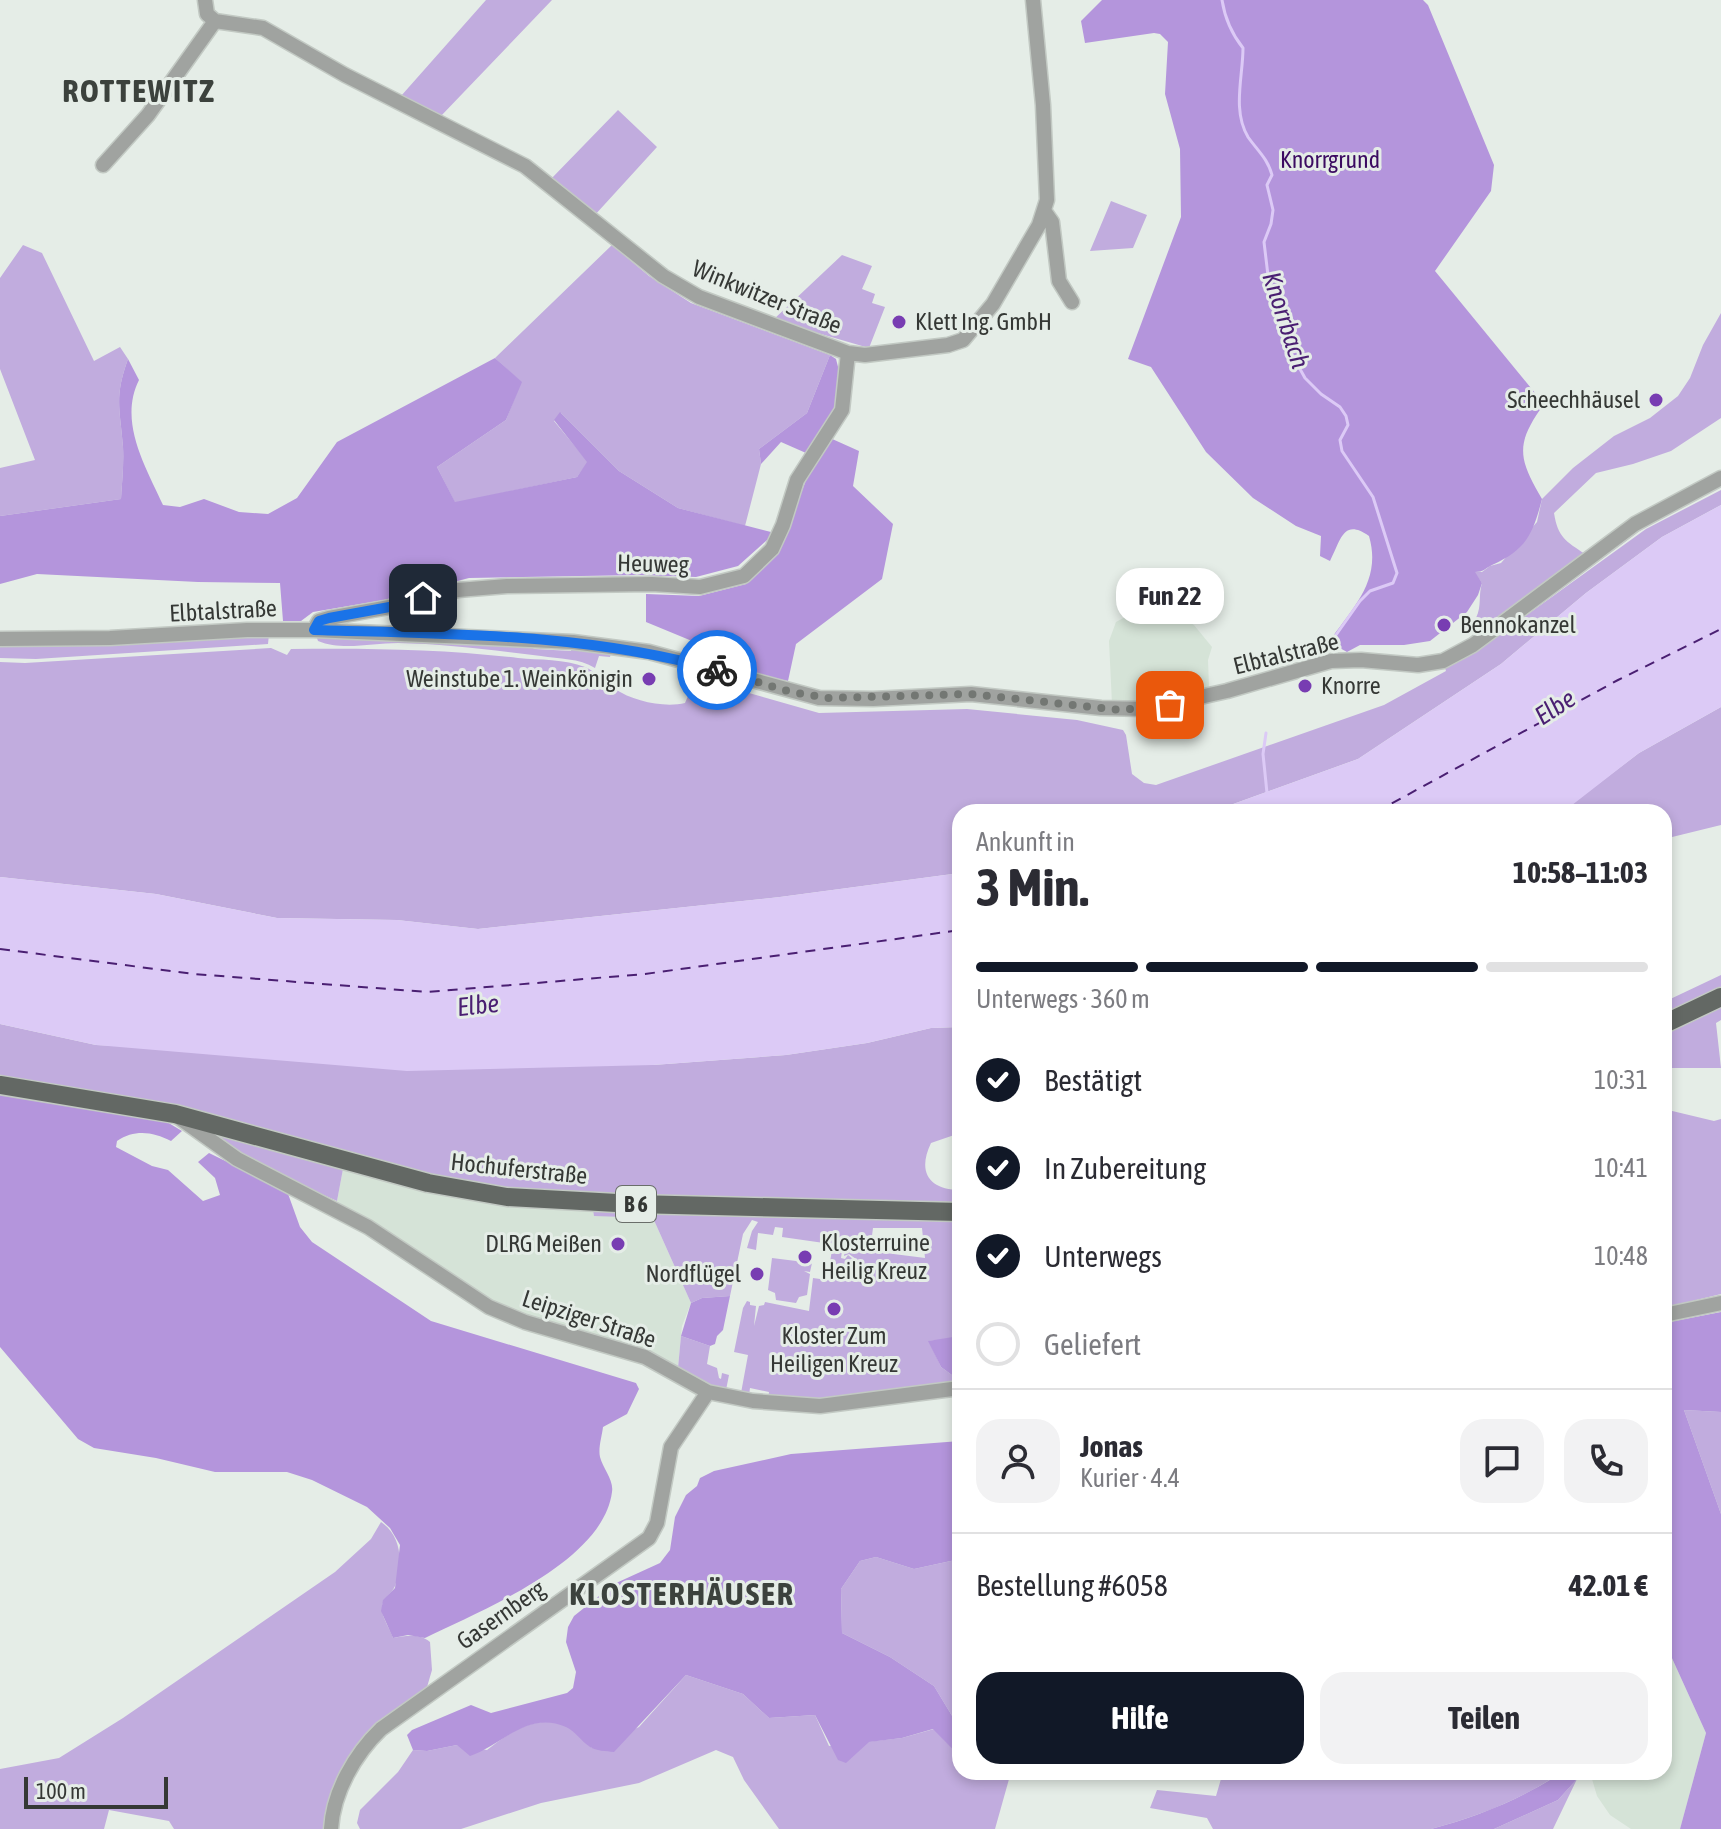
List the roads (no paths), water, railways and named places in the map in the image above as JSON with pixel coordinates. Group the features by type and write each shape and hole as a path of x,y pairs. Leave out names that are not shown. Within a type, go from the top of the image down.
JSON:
{"main road":[{"path":"1672,1020 1721,997"},
{"name":"B 6","path":"0,1085 175,1114 235,1130"},
{"name":"Hochuferstraße","path":"235,1130 428,1183 507,1197 635,1204 952,1212"}],"street":[{"path":"103,165 148,115 215,21 207,14 205,0"},
{"name":"Winkwitzer Straße","path":"215,21 263,28 345,75 525,166 663,276 699,297 848,353 865,355 948,345 963,340 993,304 1045,212 1043,105 1033,0"},
{"path":"1045,212 1052,222 1059,281 1072,302"},
{"name":"Heuweg","path":"314,630 319,621 329,618 458,590 507,586 652,584 700,587 744,576 772,549 797,480 842,410 848,353"},
{"name":"Elbtalstraße","path":"0,639 314,630 573,642 616,647 692,663 819,698 873,699 971,694 1101,708 1146,709 1227,691 1331,661 1418,665 1443,661 1473,645 1635,524 1721,478"},
{"name":"Leipziger Straße","path":"175,1114 237,1159 368,1227 467,1294 506,1316 645,1357 708,1392 753,1401 820,1406 952,1389"},
{"path":"235,1130 231,1149 237,1159"},
{"path":"1672,1313 1721,1303"},
{"name":"Gasernberg","path":"331,1829 352,1765 364,1745 381,1729 649,1538 657,1523 671,1447 708,1392"}],"water":[{"name":"Elbe","path":"1721,505 1721,707 1639,753 1573,804 1233,804 1358,759 1501,664 1586,593 1662,537"},
{"name":"Elbe","path":"952,874 952,1027 931,1028 867,1043 786,1055 653,1065 407,1071 96,1045 0,1024 0,877 156,894 277,918 397,920 478,929 780,897"}],"waterway":[{"name":"Knorrbach","path":"1222,0 1229,26 1243,48 1239,105 1243,127 1272,175 1267,185 1273,210 1264,242 1269,284 1291,337 1290,351 1305,378 1340,407 1346,416 1348,425 1340,440 1342,451 1373,497 1397,573 1393,583 1370,591 1360,601 1331,642"},
{"name":"Knorrbach","path":"1266,733 1263,754 1267,793"}],"place":[{"name":"Klett Ing. GmbH","path":"899,322"},
{"name":"Scheechhäusel","path":"1656,400"},
{"name":"Bennokanzel","path":"1444,625"},
{"name":"Weinstube 1. Weinkönigin","path":"649,679"},
{"name":"Knorre","path":"1305,686"},
{"name":"Fun 22","path":"1170,705"},
{"name":"DLRG Meißen","path":"618,1244"},
{"name":"Klosterruine Heilig Kreuz","path":"805,1257"},
{"name":"Nordflügel","path":"757,1274"},
{"name":"Kloster Zum Heiligen Kreuz","path":"834,1309"}],"district":[{"name":"ROTTEWITZ","path":"139,91"},
{"name":"KLOSTERHÄUSER","path":"682,1594"}],"park label":[{"name":"Knorrgrund","path":"1330,160"}]}
